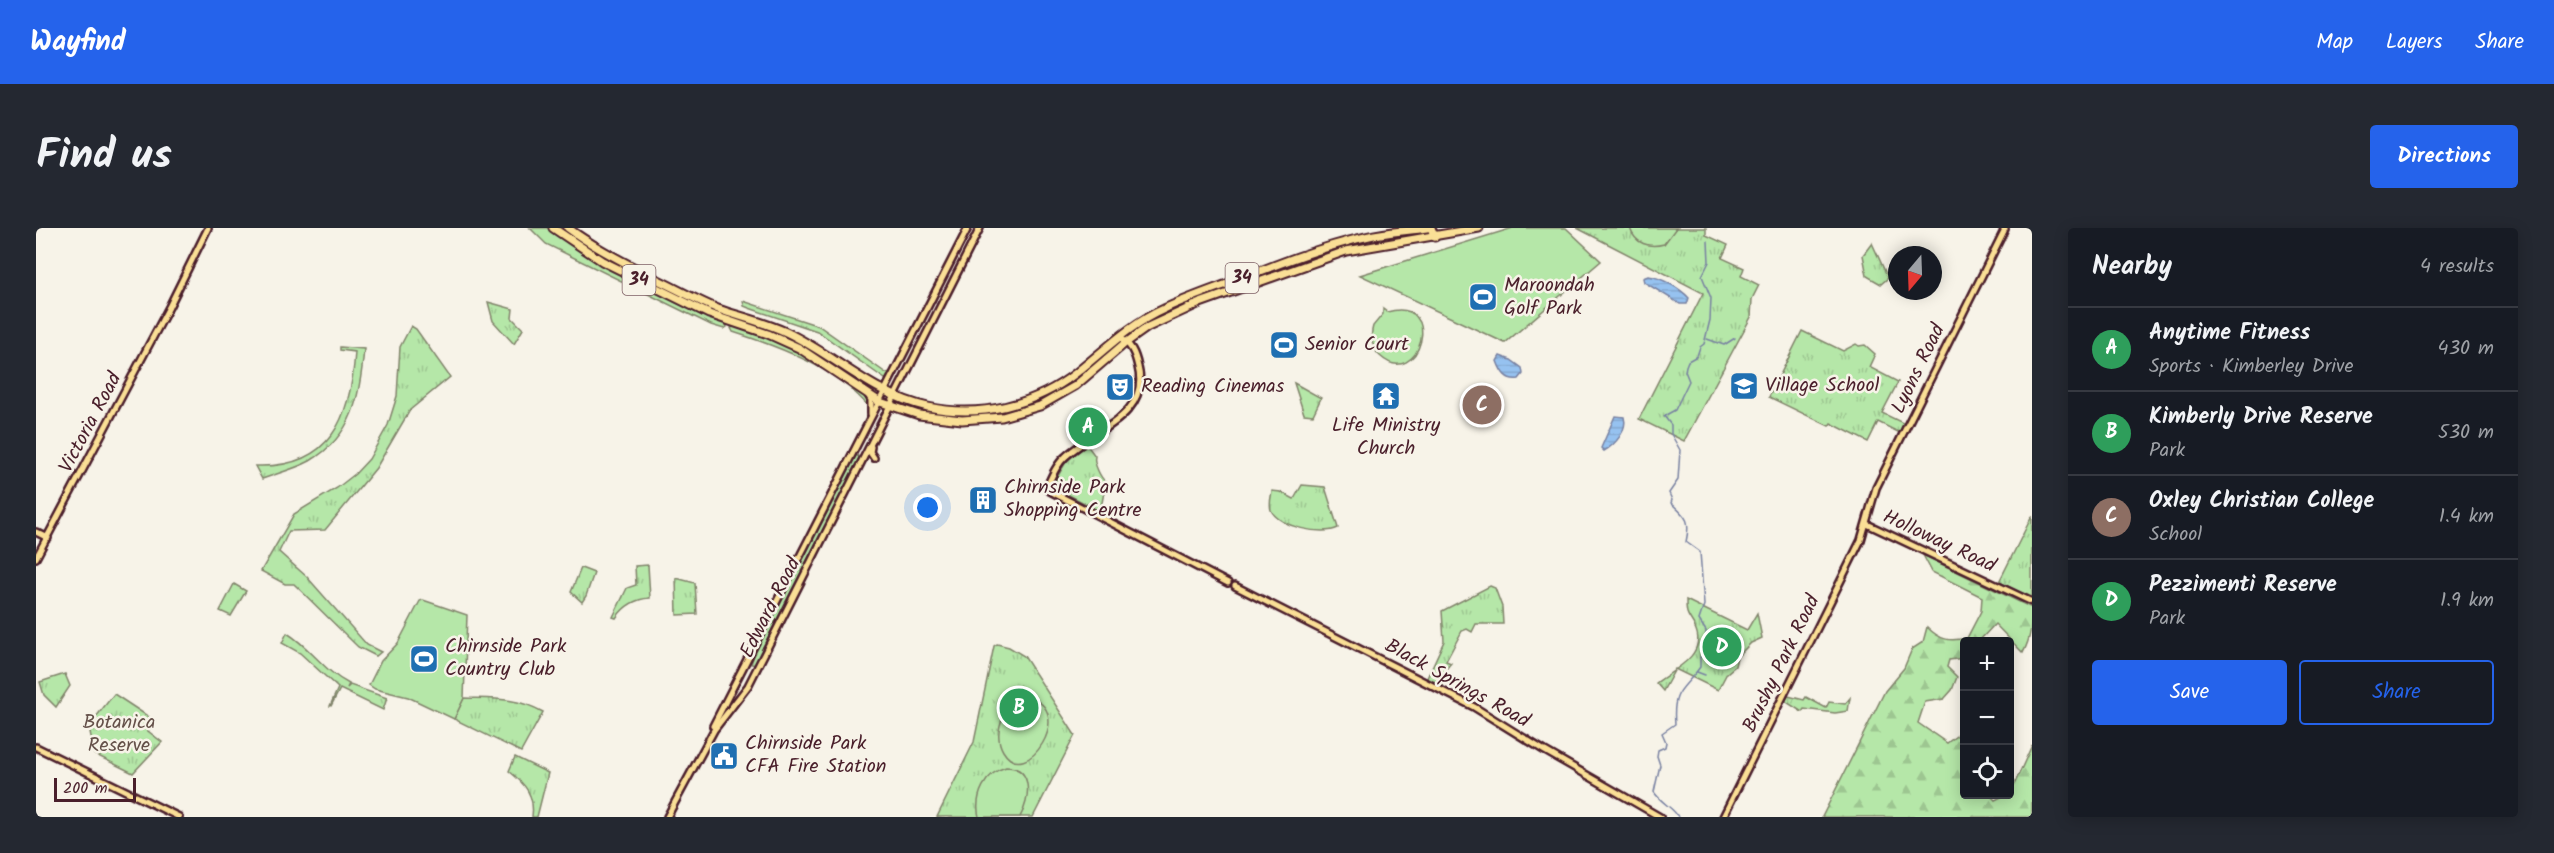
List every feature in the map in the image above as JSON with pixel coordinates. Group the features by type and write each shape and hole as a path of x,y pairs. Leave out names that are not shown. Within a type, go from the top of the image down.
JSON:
{"highway":[{"name":"34","path":"553,228 588,254 645,283 716,317 790,343 880,402 919,415 954,420 989,419 1017,414 1040,406 1068,391 1128,341 1177,312 1322,259 1369,246 1479,228"},
{"name":"34","path":"568,228 598,249 714,307 772,326 802,340 860,379 894,398 928,407 959,411 984,411 1013,404 1059,385 1148,316 1166,308 1304,255 1367,236 1426,228"},
{"path":"1431,228 1435,237"},
{"path":"645,283 649,275"}],"main road":[{"name":"Victoria Road","path":"36,557 210,228"},
{"name":"Edward Road","path":"666,817 968,228"},
{"name":"Edward Road","path":"682,787 714,730 745,690 980,228"},
{"name":"Lyons Road","path":"1867,524 1876,488 2004,229"},
{"path":"918,329 927,334"},
{"path":"1119,337 1128,341 1135,356"},
{"path":"1128,341 1135,356"},
{"name":"Black Springs Road","path":"1135,356 1140,380 1136,399 1130,408 1063,459 1046,489 1228,583 1233,581 1236,586 1474,707 1660,817"},
{"path":"860,379 879,387 890,384"},
{"path":"868,395 873,408 868,424"},
{"path":"874,458 870,449 879,426"},
{"path":"856,449 865,454"},
{"name":"Holloway Road","path":"1867,524 2032,602"},
{"name":"Brushy Park Road","path":"1724,817 1867,524"},
{"path":"746,663 756,669"},
{"path":"735,685 745,690"},
{"path":"36,747 179,817"}],"green space":[{"path":"530,228 549,228 599,263 726,323 727,327 724,329 711,325 546,244"},
{"name":"Maroondah Golf Park","path":"1513,228 1566,228 1601,261 1505,343 1360,275"},
{"path":"1577,228 1706,228 1706,235 1728,245 1722,258 1744,268 1741,276 1759,285 1752,299 1751,317 1684,441 1639,419 1703,293"},
{"path":"1630,228 1676,228 1664,244 1648,245 1635,238"},
{"path":"1872,243 1888,278 1881,284 1867,276 1863,255"},
{"path":"743,301 819,326 886,373 891,372 888,378 885,379 817,331 744,306"},
{"path":"488,302 513,309 512,318 523,329 514,344 493,321"},
{"path":"1383,309 1387,312 1406,311 1417,317 1421,328 1421,342 1415,354 1406,362 1394,364 1380,356 1373,346 1373,326 1383,314"},
{"path":"411,326 416,329 450,377 410,410 376,468 325,530 289,531 279,552 307,577 367,645 381,652 376,656 358,647 294,584 285,584 261,571 294,514 337,488 369,459 388,425 397,396 400,347"},
{"path":"735,326 764,335 805,353 868,398 871,406 868,406 855,393 824,370 788,352 733,332 731,328"},
{"path":"1802,331 1843,351 1856,344 1865,345 1875,354 1869,367 1898,382 1882,413 1905,424 1900,433 1878,422 1868,442 1831,423 1829,426 1769,397"},
{"path":"340,347 364,349 357,398 345,426 325,451 310,461 262,479 255,466 281,465 302,459 319,448 332,434 342,417 353,376 355,352 340,350"},
{"path":"1294,383 1321,398 1313,415 1304,414"},
{"path":"1087,445 1095,456 1095,463 1106,482 1101,508 1103,513 1052,486 1066,462"},
{"path":"856,455 861,458 757,665 751,664 757,646"},
{"path":"1302,485 1325,487 1338,528 1312,530 1291,525 1275,516 1270,508 1272,491 1281,492 1294,499"},
{"path":"2032,516 2032,598 1999,582"},
{"path":"1923,555 2032,608 2028,642 2023,653 2014,644 2014,637 2008,637 1995,624 1983,637 1968,637 1981,611 1982,597 1932,572"},
{"path":"648,565 650,598 635,602 626,607 616,618 613,617 627,588 636,585 635,566"},
{"path":"581,568 594,573 582,602 571,592"},
{"path":"676,578 695,583 697,614 677,615"},
{"path":"234,584 246,591 231,616 220,611"},
{"path":"1490,586 1495,588 1502,607 1503,624 1476,624 1472,632 1467,629 1462,631 1446,661 1451,663 1446,669 1443,686 1427,678 1444,641 1442,611"},
{"name":"Chirnside Park Country Club","path":"423,600 467,615 464,698 454,719 408,697 375,689 369,685 381,661 398,643 420,601"},
{"path":"1686,600 1747,630 1757,613 1762,638 1751,643 1737,657 1735,666 1727,673 1718,690 1676,669 1692,655 1698,639 1688,615"},
{"path":"1927,627 1936,635 1960,639 1960,659 1949,660 1947,667 1957,677 1952,690 1944,699 1925,702 1918,723 1947,743 1960,733 1960,799 2014,799 2014,785 2032,745 2032,817 1822,817 1885,691 1904,668 1912,649 1923,642"},
{"path":"287,633 332,673 349,684 347,688 350,685 387,698 383,710 340,689 330,706 338,688 300,653 282,643"},
{"path":"997,644 1009,647 1024,656 1075,735 1033,817 937,817 974,742 994,646"},
{"path":"1674,671 1663,691 1656,683"},
{"path":"65,674 70,686 56,707 44,695 40,682"},
{"name":"Botanica Reserve","path":"114,694 155,721 148,731 162,742 133,773 94,754 89,726"},
{"path":"1788,696 1804,700 1806,697 1826,708 1829,702 1845,704 1850,698 1848,711 1835,713 1804,709 1802,712 1785,701"},
{"path":"464,698 514,701 543,712 521,752 454,719"},
{"path":"1029,698 1043,705 1048,716 1048,730 1043,743 1034,754 1024,761 1013,760 1003,751 999,735 1000,726 1008,710 1014,704"},
{"path":"515,757 548,773 537,817 532,817 532,802 528,791 509,771"},
{"path":"1006,767 1015,768 1025,778 1026,802 1020,817 979,817 978,801 983,786 992,774"}],"water":[{"path":"1648,276 1665,281 1681,291 1689,298 1687,304 1680,304 1644,282 1643,278"},
{"path":"1500,356 1522,368 1523,374 1519,379 1511,379 1502,372 1497,361"},
{"path":"1615,416 1624,417 1624,427 1616,441 1604,451 1601,448"}],"waterway":[{"path":"1678,817 1654,792 1660,765 1657,756 1658,750 1665,747 1666,742 1662,733 1675,724 1677,697 1700,667 1700,657 1706,650 1706,631 1699,620 1704,605 1700,552 1686,542 1688,528 1686,519 1671,503 1669,493 1678,480 1680,450 1671,434 1671,425 1664,416 1675,410 1689,381 1685,371 1688,361 1697,356 1700,347 1704,344 1710,320 1711,298 1702,276 1709,262 1708,241"},
{"path":"1707,339 1724,345 1735,338"},
{"path":"1697,672 1705,675"}],"place":[{"name":"Maroondah Golf Park","path":"1483,297"},
{"name":"Senior Court","path":"1284,345"},
{"name":"Village School","path":"1744,386"},
{"name":"Reading Cinemas","path":"1120,387"},
{"name":"Life Ministry Church","path":"1386,396"},
{"name":"Oxley Christian College","path":"1482,405"},
{"name":"Anytime Fitness","path":"1088,427"},
{"name":"Chirnside Park Shopping Centre","path":"983,500"},
{"name":"Pezzimenti Reserve","path":"1722,647"},
{"name":"Chirnside Park Country Club","path":"424,659"},
{"name":"Kimberly Drive Reserve","path":"1019,708"},
{"name":"Chirnside Park CFA Fire Station","path":"724,756"}]}
